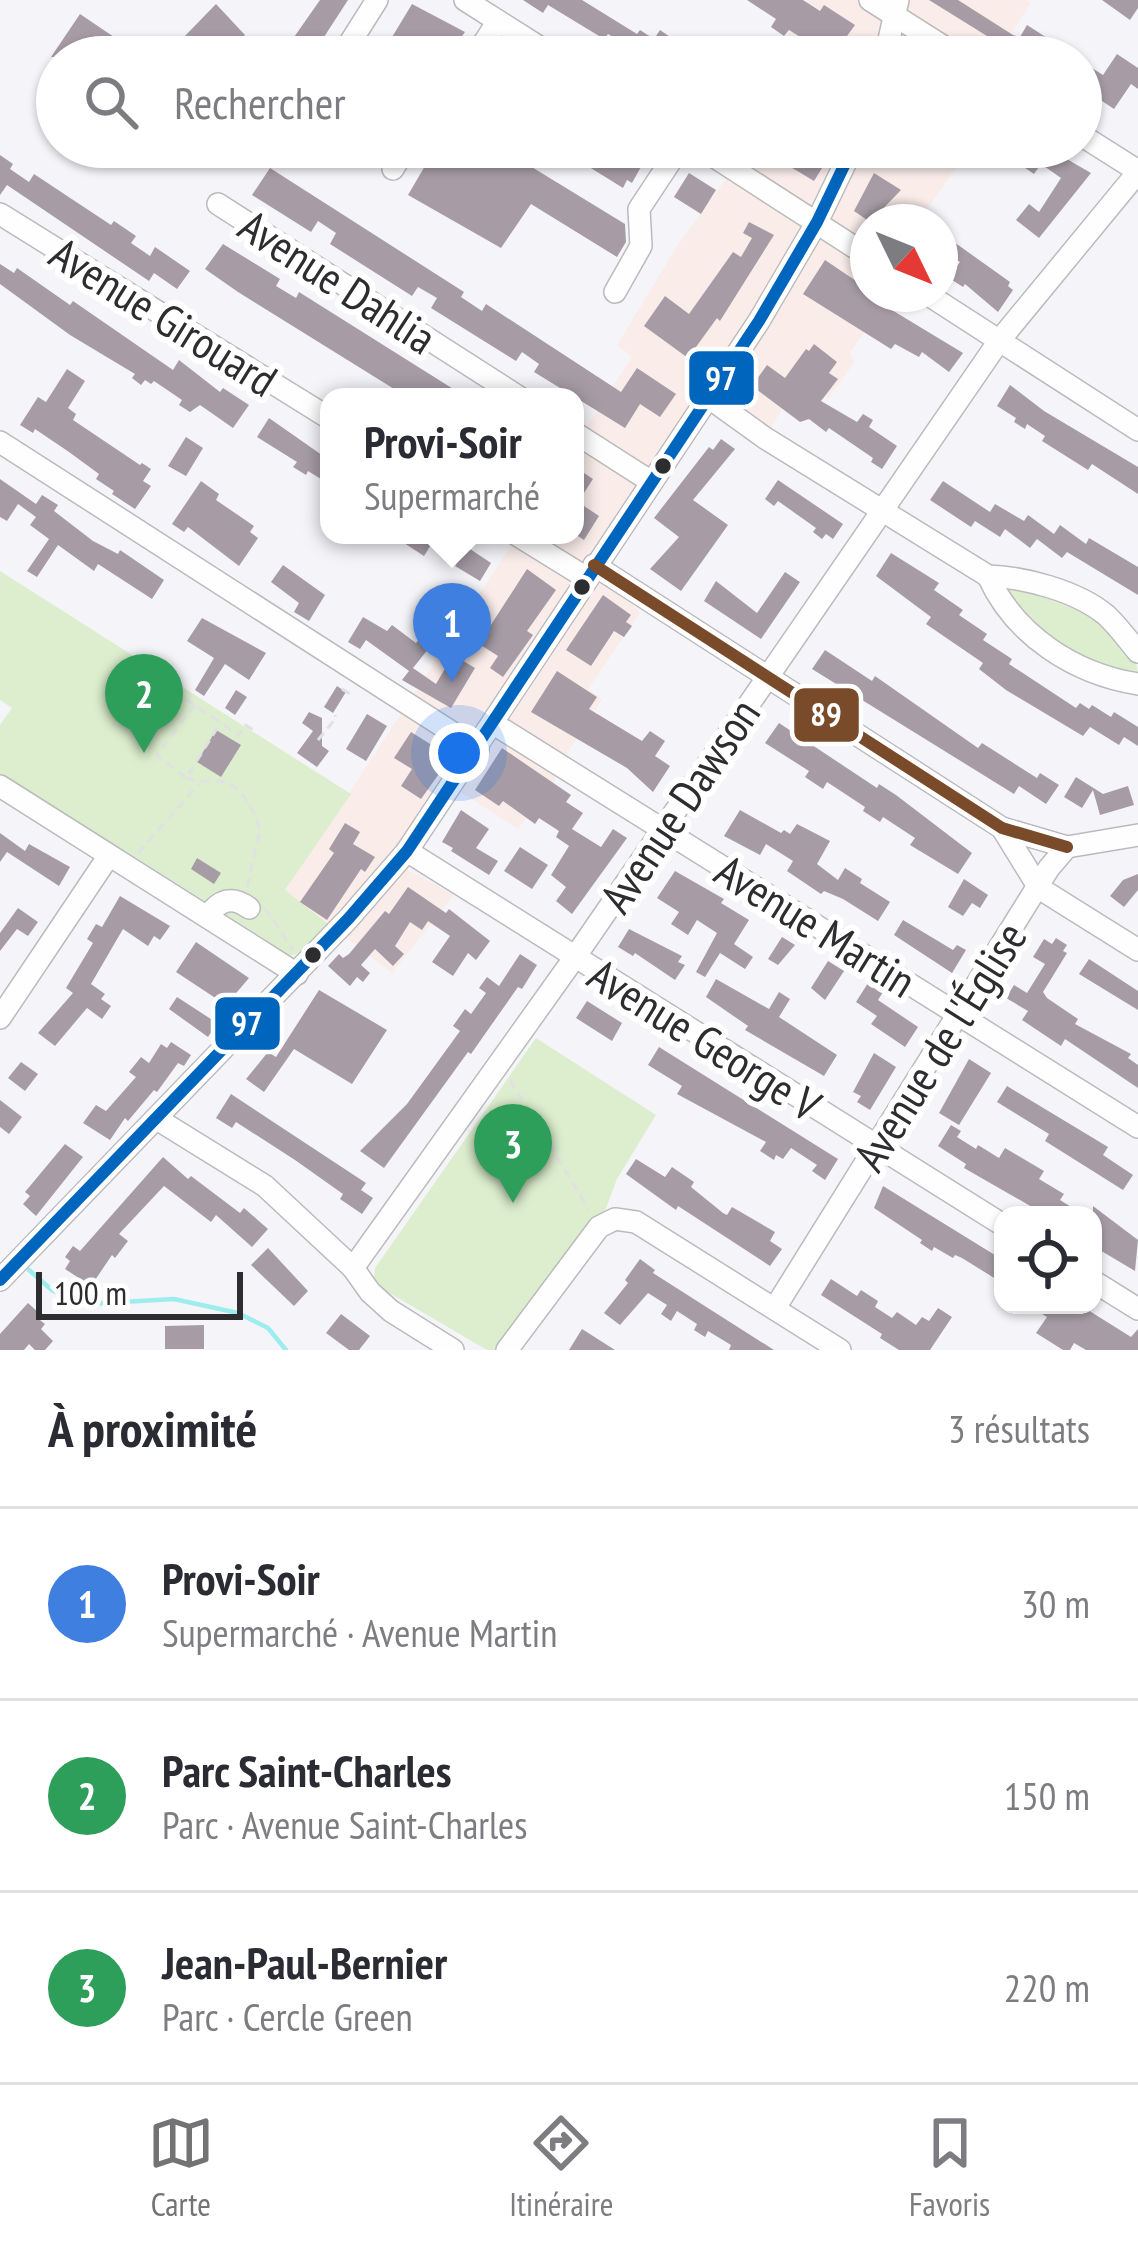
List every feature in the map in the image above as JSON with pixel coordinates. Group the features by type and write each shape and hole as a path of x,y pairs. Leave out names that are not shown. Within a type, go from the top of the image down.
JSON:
{"street":[{"path":"354,36 377,0"},
{"path":"465,0 522,36"},
{"path":"870,0 897,8 933,36"},
{"path":"488,36 498,21"},
{"path":"1102,149 1138,172"},
{"path":"615,292 641,246 639,209 666,168"},
{"path":"732,168 850,244"},
{"path":"0,1280 158,1119 407,851 708,398 817,222 843,168"},
{"name":"Avenue Dawson","path":"352,1268 575,957 999,341 1138,172"},
{"name":"Avenue Dahlia","path":"218,204 505,388"},
{"name":"Avenue Girouard","path":"0,214 320,412"},
{"path":"954,312 1138,430"},
{"path":"708,398 988,576 1012,577 1106,614 1138,652"},
{"path":"584,439 650,481"},
{"path":"0,442 478,749"},
{"path":"535,544 590,571 766,678 1001,828 1067,847 1138,835"},
{"path":"988,576 997,598 1068,664 1138,684"},
{"name":"Avenue Martin","path":"494,724 1138,1127"},
{"path":"0,786 296,968"},
{"path":"1001,828 1039,888 1138,950"},
{"name":"Avenue de l'Église","path":"775,1308 1067,847"},
{"name":"Avenue George V","path":"407,851 994,1219"},
{"path":"0,1018 108,856"},
{"path":"207,916 226,900 249,908"},
{"path":"158,1119 265,1186 392,1311 453,1350"},
{"path":"507,1350 599,1227 615,1219 636,1222 840,1350"},
{"path":"1102,1287 1138,1309"}],"path":[{"path":"145,664 142,670 238,735 245,725 255,731"},
{"path":"342,689 350,694"},
{"path":"195,705 157,755 185,778 226,782 258,820 260,830 246,882 296,968"},
{"path":"318,740 335,715"},
{"path":"185,778 220,722"},
{"path":"137,854 200,783"},
{"path":"507,1078 517,1087 599,1227"}],"shaded area":[{"path":"807,0 1031,3 1010,36 787,36"},
{"path":"734,168 956,168 931,204 850,204 850,312 879,312 849,354 855,361 828,399 799,380 765,438 708,398 594,565 640,613 588,689 602,699 552,785 518,829 456,789 403,867 454,895 392,973 285,891 512,544 584,544 584,431 632,357 617,345 677,246"}],"green space":[{"path":"0,571 351,794 285,890 328,924 296,955 282,955 271,943 126,851 91,839 0,780 0,725 12,708 0,700"},
{"path":"1009,584 1092,616 1136,663 1138,673 1098,666 1064,646 1004,591"},
{"path":"536,1038 656,1115 617,1179 599,1227 495,1350 487,1350 381,1288 374,1279 375,1268"}],"building":[{"path":"320,0 348,0 325,36 295,36"},
{"path":"523,0 582,0 637,34 640,30 649,36 599,36 548,5 543,13"},
{"path":"747,0 803,0 820,11 824,5 855,25 847,36 799,36 789,30 784,36 771,27 776,19"},
{"path":"929,0 958,0 1016,36 987,36"},
{"path":"1102,0 1138,0 1138,8 1130,20"},
{"path":"216,4 245,35 244,36 185,36"},
{"path":"412,4 465,32 462,36 393,36"},
{"path":"80,14 113,36 65,36"},
{"path":"1027,25 1044,36 1021,36"},
{"path":"1117,54 1138,68 1138,89 1131,84 1114,109 1102,101 1103,75"},
{"path":"0,155 29,182 34,174 111,225 114,221 136,236 131,243 150,256 155,247 190,271 177,289 154,273 149,281 7,185 0,195"},
{"path":"270,168 464,292 461,297 482,311 486,304 621,392 637,368 676,394 660,417 640,404 625,428 584,403 584,388 560,388 534,372 539,364 522,352 516,361 431,308 437,298 418,287 412,296 330,244 336,233 318,221 311,232 252,195"},
{"path":"424,168 533,168 625,224 626,242 617,257 531,204 501,248 408,195"},
{"path":"591,168 640,168 623,188"},
{"path":"792,168 822,168 814,181"},
{"path":"1047,168 1082,168 1091,173 1039,238 1016,220 1029,204 1039,212 1061,178"},
{"path":"689,173 716,190 701,214 674,197"},
{"path":"874,173 901,190 887,204 858,204"},
{"path":"749,222 774,235 720,321 717,318 688,358 644,326 665,296 689,314 733,252 741,257 752,238 743,233"},
{"path":"223,244 280,279 276,286 296,298 299,292 452,388 393,388 205,269"},
{"path":"958,245 1010,282 1013,290 998,312 965,284 958,284"},
{"path":"825,260 850,277 850,312 895,312 963,353 949,372 922,352 919,357 895,344 891,349 803,294"},
{"path":"0,264 14,273 17,268 70,305 73,301 173,370 179,360 220,392 223,388 249,405 233,428 200,405 190,412 179,405 182,400 154,381 145,380 141,385 132,378 135,374 70,335 0,284"},
{"path":"814,344 837,362 829,373 838,379 821,401 857,422 863,414 873,420 869,427 897,446 882,469 829,428 826,432 809,419 800,422 752,386 767,365 785,378"},
{"path":"67,369 85,381 68,408 76,414 73,420 151,469 143,481 151,486 135,509 112,494 96,479 99,474 69,452 35,429 33,433 20,425 38,397 46,402"},
{"path":"1010,385 1138,467 1138,494 1092,464 1088,470 1042,441 1045,436 1027,424 1025,429 1014,422 1016,418 997,406"},
{"path":"269,418 320,454 320,478 293,467 297,462 257,437"},
{"path":"186,437 203,448 186,476 168,466"},
{"path":"721,439 735,449 693,500 728,525 681,591 650,569 679,537 654,518 709,447 713,450"},
{"path":"0,479 36,504 42,495 58,505 54,511 93,541 118,554 120,550 164,580 152,599 98,564 94,571 58,545 37,577 27,571 49,539 30,525 36,517 18,504 7,521 0,517"},
{"path":"778,480 843,524 833,539 826,534 822,539 813,532 816,528 778,501 774,506 765,499"},
{"path":"201,481 219,494 216,500 254,526 250,532 258,538 239,566 188,527 184,532 172,524"},
{"path":"943,481 990,512 995,504 1024,521 1028,515 1054,534 1060,525 1086,544 1089,538 1138,567 1138,595 1067,552 1062,558 1037,539 1030,548 1005,529 1000,537 975,521 971,527 930,500"},
{"path":"584,506 599,516 584,540"},
{"path":"406,544 431,544 424,556"},
{"path":"467,547 491,563 480,581 455,566"},
{"path":"891,553 939,583 934,590 963,610 959,615 987,634 983,640 1012,659 1009,664 1076,708 1080,703 1089,709 1092,705 1138,727 1138,746 1124,737 1119,745 1090,727 1083,736 979,669 983,663 926,624 931,617 876,576"},
{"path":"283,565 325,595 309,621 294,612 299,603 271,582"},
{"path":"527,569 556,590 527,631 533,635 503,677 490,668 498,656 473,640 479,630 485,634"},
{"path":"785,572 800,582 761,639 704,601 716,581 757,613"},
{"path":"603,595 631,615 626,622 632,626 624,637 614,631 591,666 566,650"},
{"path":"363,617 387,631 392,625 416,643 423,635 433,643 413,668 436,684 453,655 475,668 451,708 402,680 409,671 366,640 360,649 348,642"},
{"path":"202,618 266,653 249,680 225,664 204,696 195,690 214,658 187,641"},
{"path":"825,650 872,681 875,676 978,748 982,743 1037,778 1040,773 1059,785 1046,804 1019,786 1014,794 812,669"},
{"path":"557,671 597,697 589,709 642,741 650,731 665,741 655,756 670,766 653,792 627,768 531,712"},
{"path":"337,686 346,692 333,713 324,707"},
{"path":"236,690 247,697 235,715 225,708"},
{"path":"309,712 322,718 322,746 329,751 317,767 297,753 313,731 302,723"},
{"path":"367,714 387,726 366,761 346,749"},
{"path":"779,723 877,788 879,784 896,795 972,853 958,874 910,845 915,838 883,817 880,822 827,782 823,789 805,777 809,771 765,743"},
{"path":"216,730 241,745 221,777 197,762"},
{"path":"411,732 451,757 421,799 401,786 412,769 394,758"},
{"path":"502,748 571,795 566,802 583,813 572,829 601,847 613,829 627,838 572,914 556,901 566,887 551,875 569,846 556,837 559,831 539,818 535,824 503,801 499,806 475,790"},
{"path":"1076,777 1103,794 1128,786 1134,805 1100,815 1093,790 1082,808 1064,797"},
{"path":"461,810 489,829 476,848 498,861 489,875 442,842"},
{"path":"740,810 781,833 790,834 797,824 830,841 817,864 838,880 845,868 890,902 878,921 843,899 821,894 787,871 793,861 766,844 760,855 724,836"},
{"path":"345,823 360,832 353,844 375,857 365,872 361,869 327,920 300,902 334,853 329,849"},
{"path":"0,833 25,851 29,844 70,867 59,886 7,852 0,862"},
{"path":"520,847 548,865 532,889 504,871"},
{"path":"197,858 221,873 214,884 191,869"},
{"path":"675,871 724,899 721,903 749,920 734,944 753,957 745,969 720,953 705,977 696,972 717,933 697,920 688,935 671,924 679,912 657,898"},
{"path":"1138,874 1138,890 1124,907 1110,896 1123,880"},
{"path":"964,879 988,895 980,908 972,903 963,916 948,907"},
{"path":"408,887 446,913 449,909 490,941 476,960 468,953 453,976 432,962 450,936 428,921 422,930 410,922 395,946 404,954 393,966 375,949 361,965 370,973 363,982 357,977 350,986 328,966 339,954 343,958 349,954"},
{"path":"120,896 170,926 160,940 154,936 148,946 123,929 91,984 105,994 101,999 111,1006 102,1019 87,1008 55,1046 38,1033 73,993 66,988 93,943 87,939 96,924 102,927"},
{"path":"18,908 38,922 28,936 17,929 0,951 0,933"},
{"path":"903,920 953,950 957,945 966,950 952,973 894,935"},
{"path":"629,929 682,956 678,962 685,965 675,980 618,947"},
{"path":"782,937 795,945 778,965 768,959"},
{"path":"1056,938 1067,945 1063,951 1067,953 1043,992 1078,1019 1075,1024 1131,1054 1128,1058 1138,1065 1138,1088 1065,1039 1061,1046 1022,1020 1028,1011 1006,998 1014,985 1027,993 1045,964 1033,957 1044,939 1052,944"},
{"path":"196,942 249,978 226,1005 176,972"},
{"path":"520,954 537,965 522,989 518,987 384,1168 360,1151 407,1104 460,1031 453,1026 465,1009 471,1014 486,993 479,988 487,977 499,986"},
{"path":"1089,959 1138,991 1138,1010 1079,974"},
{"path":"828,961 844,971 825,1000 811,988"},
{"path":"716,979 769,1009 779,992 790,999 779,1017 837,1055 824,1076 745,1030 748,1026 706,997"},
{"path":"868,983 883,992 878,1000 918,1027 905,1047 871,1024 877,1016 856,1002"},
{"path":"319,990 387,1030 352,1084 294,1049 264,1092 246,1079 268,1052 276,1057"},
{"path":"177,997 217,1023 208,1037 169,1009"},
{"path":"587,1001 622,1023 612,1041 576,1018"},
{"path":"171,1042 191,1055 184,1066 178,1063 128,1121 125,1118 110,1140 83,1123 96,1105 106,1111 136,1077 129,1072 141,1057 149,1063 161,1044 167,1048"},
{"path":"659,1047 838,1159 825,1180 812,1171 817,1165 791,1148 783,1159 776,1155 774,1160 760,1151 766,1142 677,1094 682,1086 648,1065"},
{"path":"874,1053 896,1067 870,1110 857,1102 861,1096 853,1092"},
{"path":"969,1059 991,1073 959,1125 939,1113"},
{"path":"21,1062 38,1074 25,1091 8,1078"},
{"path":"1007,1086 1108,1147 1103,1155 1133,1175 1123,1190 1045,1141 1049,1134 997,1102"},
{"path":"231,1094 366,1183 361,1190 373,1198 362,1214 340,1199 343,1194 295,1160 236,1122 232,1128 216,1118"},
{"path":"0,1100 22,1117 9,1134 0,1127"},
{"path":"951,1125 961,1131 957,1137 976,1149 978,1145 999,1158 1005,1148 1044,1171 1039,1179 1064,1194 1060,1200 1070,1206 1030,1206 964,1168 966,1164 938,1146"},
{"path":"65,1144 83,1157 36,1216 23,1204 30,1196 25,1192"},
{"path":"163,1157 188,1179 191,1176 240,1213 244,1208 268,1229 252,1247 216,1215 211,1222 164,1186 119,1234 128,1241 91,1286 65,1269 70,1261 65,1257 73,1246 80,1251"},
{"path":"636,1159 665,1177 672,1167 723,1213 727,1215 732,1207 775,1232 770,1241 782,1249 770,1266 678,1206 676,1210 626,1174"},
{"path":"883,1186 994,1254 994,1278 962,1258 934,1247 932,1251 874,1208"},
{"path":"1102,1213 1138,1240 1135,1271 1102,1251"},
{"path":"268,1248 308,1291 294,1306 251,1265"},
{"path":"640,1259 653,1273 774,1350 729,1350 731,1345 708,1331 705,1337 694,1330 697,1324 677,1311 671,1321 661,1314 667,1305 648,1293 620,1325 604,1313"},
{"path":"831,1279 857,1296 861,1290 892,1318 897,1312 916,1325 922,1317 929,1321 938,1308 952,1317 930,1350 899,1350 821,1295"},
{"path":"28,1303 39,1313 36,1317 45,1324 41,1329 53,1341 45,1350 29,1344 24,1350 0,1350 0,1334"},
{"path":"341,1314 370,1336 359,1350 349,1350 326,1333"},
{"path":"1042,1314 1094,1314 1131,1337 1138,1329 1138,1350 1086,1350 1074,1343 1070,1350 1063,1350 1036,1333 1047,1317"},
{"path":"204,1325 204,1349 165,1349 165,1326"},
{"path":"582,1329 615,1350 569,1350"}],"waterway":[{"path":"29,1270 53,1291 87,1304 174,1299 238,1313 268,1328 286,1350"}],"transit line":[{"name":"97","path":"0,1280 349,918 407,851 759,321 843,168"},
{"name":"89","path":"594,565 1002,828 1067,847"}],"place":[{"name":"Provi-Soir","path":"452,682"},
{"name":"Parc Saint-Charles","path":"144,753"},
{"name":"Jean-Paul-Bernier","path":"513,1203"}]}
